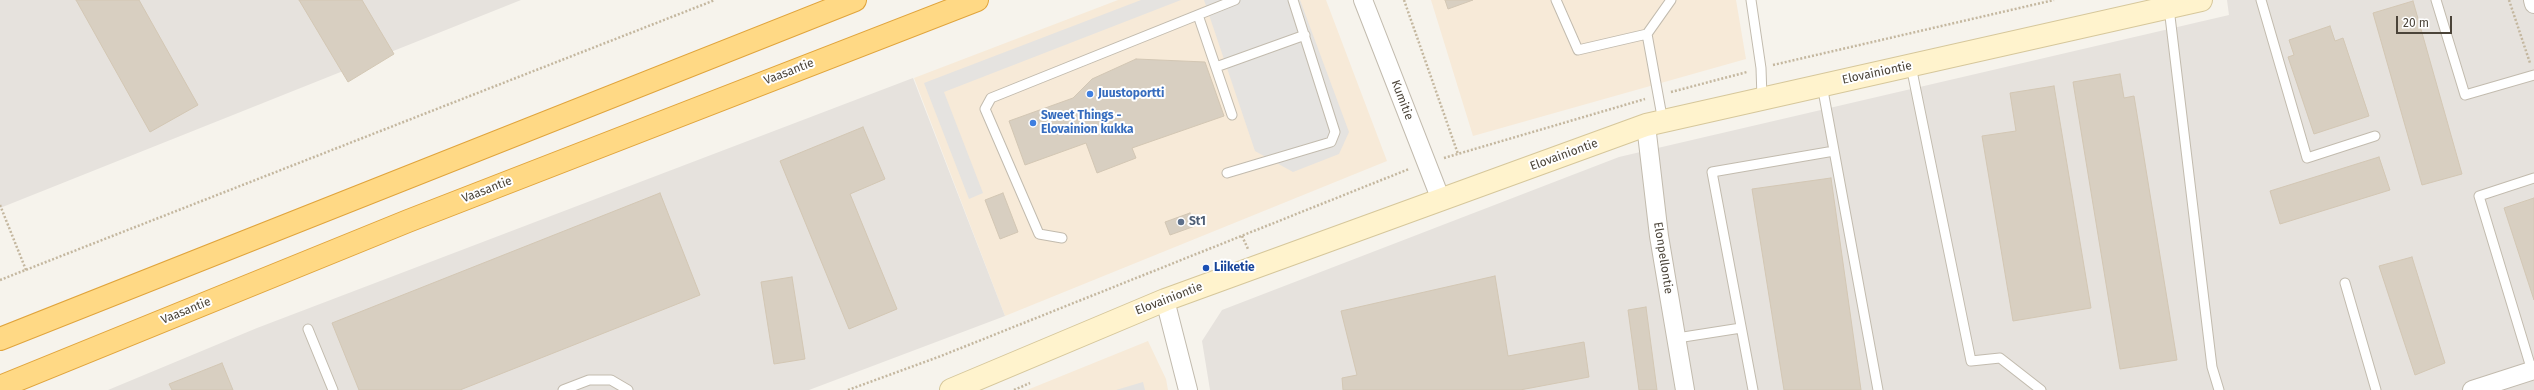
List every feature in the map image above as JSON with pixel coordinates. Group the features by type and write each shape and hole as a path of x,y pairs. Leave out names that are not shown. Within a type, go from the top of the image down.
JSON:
{"highway":[{"path":"0,339 856,0"},
{"name":"Vaasantie","path":"0,387 416,218 977,0"}],"main road":[{"name":"Elovainiontie","path":"951,390 1165,300 1655,123 2201,0"}],"street":[{"name":"Kumitie","path":"1364,0 1441,200"},
{"path":"2533,0 2534,4"},
{"name":"Elonpellontie","path":"1655,123 1659,236 1685,390"},
{"path":"1165,300 1188,390"},
{"path":"2478,389 2533,371"}],"lane":[{"path":"1062,238 1039,234 985,109 991,98 1235,0"},
{"path":"1228,173 1331,142 1336,132 1293,0"},
{"path":"1556,0 1578,50 1647,34"},
{"path":"1655,123 1647,34 1671,0"},
{"path":"1751,0 1761,68 1762,98"},
{"path":"2261,0 2307,158 2375,136"},
{"path":"2436,0 2465,95 2534,75"},
{"path":"2169,8 2212,366 2219,390"},
{"path":"1198,15 1232,115"},
{"path":"1216,67 1305,35"},
{"path":"1911,66 1971,361 2000,358 2041,390"},
{"path":"1822,85 1878,390"},
{"path":"1753,390 1712,172 1834,151"},
{"path":"2533,371 2479,196 2534,178"},
{"path":"2345,283 2376,390"},
{"path":"308,328 333,390"},
{"path":"1677,338 1741,328"},
{"path":"563,390 589,380 611,380 628,390"}],"path":[{"path":"0,280 715,0"},
{"path":"1404,0 1458,154"},
{"path":"2509,0 2534,75"},
{"path":"0,205 26,270"},
{"path":"1242,236 1248,250"},
{"path":"1016,390 1030,383"}],"shaded area":[{"path":"0,0 521,0 0,208"},
{"path":"1118,0 1326,0 1387,161 1005,316 914,78"},
{"path":"1141,0 1181,0 944,92 983,193 969,199 924,83"},
{"path":"1204,0 1300,0 1349,132 1339,154 1293,172 1255,151"},
{"path":"1431,0 1736,0 1746,59 1473,136"},
{"path":"2227,0 2534,0 2534,390 1210,390 1202,341 1222,310 1619,157 2229,15"},
{"path":"913,78 1005,316 809,390 108,390 257,328"},
{"path":"1148,341 1166,379 1168,390 1027,390"},
{"path":"1143,382 1145,390 1116,390"}],"building":[{"path":"76,0 139,0 198,105 150,132"},
{"path":"299,0 362,0 394,54 348,82"},
{"path":"1445,0 1473,0 1448,9"},
{"path":"2413,1 2462,174 2422,185 2373,13"},
{"path":"2330,26 2335,41 2343,38 2369,116 2314,134 2288,57 2294,55 2289,40"},
{"path":"1136,59 1205,62 1224,116 1132,148 1136,158 1097,173 1086,143 1025,165 1009,121 1073,98 1092,79"},
{"path":"2120,74 2124,98 2134,96 2177,360 2120,369 2073,82"},
{"path":"2054,86 2091,308 2013,321 1982,136 2016,131 2010,93"},
{"path":"863,127 885,179 850,194 897,309 849,329 780,161"},
{"path":"2379,157 2390,190 2280,224 2270,191"},
{"path":"1831,178 1861,390 1784,390 1752,189"},
{"path":"660,193 700,295 460,390 359,390 332,323"},
{"path":"1003,193 1018,232 1000,239 985,200"},
{"path":"2534,198 2534,300 2504,208"},
{"path":"1190,213 1195,226 1170,235 1165,222"},
{"path":"2412,257 2445,363 2415,375 2379,266"},
{"path":"1495,276 1508,356 1584,342 1589,377 1520,390 1343,390 1342,378 1357,375 1341,311"},
{"path":"792,277 805,359 774,364 761,282"},
{"path":"1646,307 1657,390 1639,390 1628,310"},
{"path":"222,363 233,390 172,390 169,384"}],"place":[{"name":"Juustoportti","path":"1090,94"},
{"name":"Sweet Things - Elovainion kukka","path":"1033,123"},
{"name":"St1","path":"1181,222"},
{"name":"Liiketie","path":"1206,268"}]}
